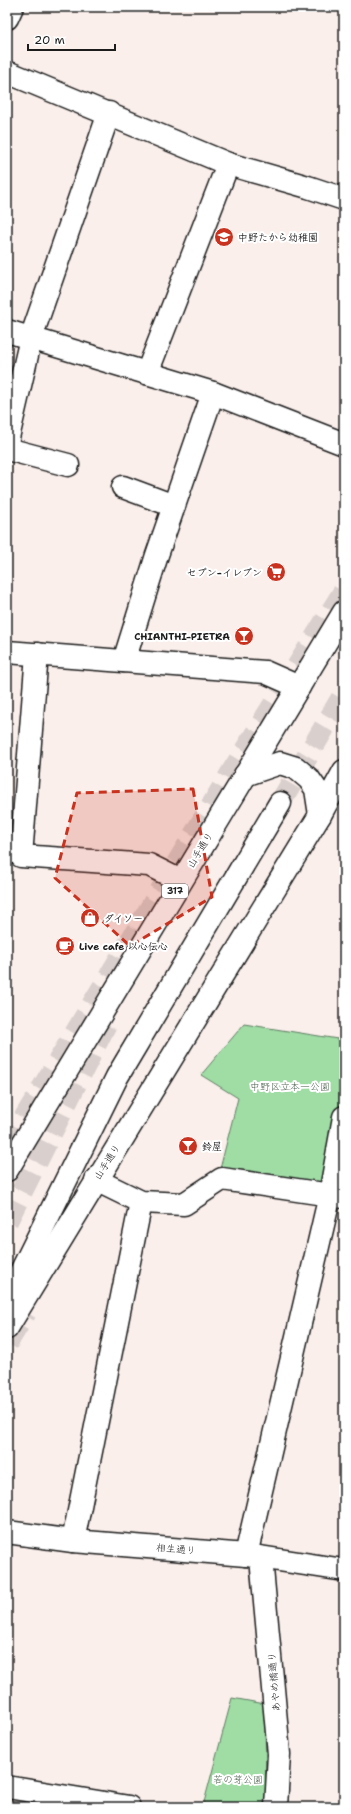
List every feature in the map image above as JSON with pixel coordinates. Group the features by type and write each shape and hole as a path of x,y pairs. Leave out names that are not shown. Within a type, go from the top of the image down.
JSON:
{"main road":[{"path":"7,18 12,7"},
{"path":"7,72 228,164 308,187 344,200"},
{"path":"7,442 32,338 109,114"},
{"path":"147,372 228,164"},
{"path":"7,331 213,393 344,444"},
{"path":"124,661 174,506 213,393"},
{"path":"7,449 68,465"},
{"path":"123,487 174,506"},
{"name":"山手通り","path":"7,1170 344,612"},
{"path":"7,652 265,672 299,687"},
{"path":"38,654 14,856 149,865 181,881"},
{"path":"245,775 280,763 296,768 309,779 316,789 320,815"},
{"name":"山手通り","path":"7,1328 342,779"},
{"path":"7,1300 117,1077 280,803"},
{"name":"あやめ橋通り","path":"276,1807 279,1754 254,1556 337,1196 344,1117"},
{"path":"96,1180 141,1202 184,1204 222,1179 337,1196"},
{"path":"73,1541 141,1202"},
{"name":"相生通り","path":"7,1532 73,1541 254,1556 344,1570"},
{"path":"7,1787 129,1807"}],"highlighted area":[{"path":"193,789 212,897 130,946 55,878 77,793"}],"green space":[{"name":"中野区立本一公園","path":"244,1024 344,1040 344,1085 326,1190 220,1169 238,1098 201,1075"},
{"name":"若の芽公園","path":"232,1698 265,1704 266,1807 203,1806"}],"tunnel":[{"path":"7,1147 233,770 344,591"},
{"path":"280,803 344,694"},
{"path":"7,1221 109,1018"},
{"path":"7,1343 26,1312"}],"place":[{"name":"中野たから幼稚園","path":"224,237"},
{"name":"セブン-イレブン","path":"276,572"},
{"name":"CHIANTHI-PIETRA","path":"244,636"},
{"name":"ダイソー","path":"90,918"},
{"name":"Live cafe 以心伝心","path":"65,946"},
{"name":"鈴屋","path":"188,1146"}]}
